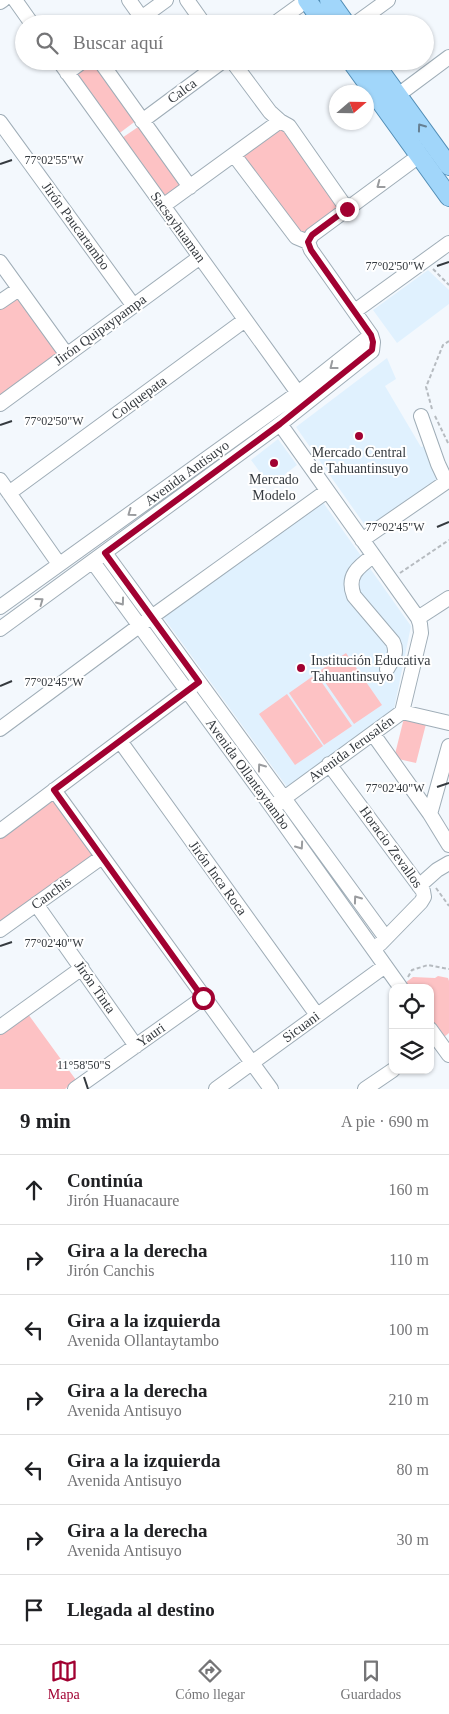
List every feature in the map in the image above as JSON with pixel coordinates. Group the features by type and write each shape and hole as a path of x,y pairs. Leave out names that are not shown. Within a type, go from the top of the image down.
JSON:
{"main road":[{"path":"307,0 318,15"},
{"path":"329,0 340,15"},
{"path":"357,70 449,197"},
{"path":"379,70 448,164"}],"street":[{"path":"15,0 26,15"},
{"path":"129,0 135,15"},
{"path":"145,15 166,0"},
{"path":"187,0 198,15"},
{"path":"286,15 307,0"},
{"path":"367,15 388,0"},
{"path":"434,69 449,58"},
{"name":"Sacsayhuaman","path":"65,70 298,393"},
{"path":"67,73 71,70"},
{"path":"106,70 190,187"},
{"name":"Calca","path":"142,121 211,70"},
{"path":"239,70 270,112 289,126 347,209"},
{"path":"398,96 433,70"},
{"path":"162,206 280,121"},
{"name":"Jirón Paucartambo","path":"0,122 134,306"},
{"path":"234,155 296,238 308,242"},
{"path":"308,242 312,235 419,156"},
{"path":"308,242 311,250 371,335"},
{"path":"354,311 449,243"},
{"name":"Jirón Quipaypampa","path":"0,404 200,257"},
{"path":"0,262 5,278 19,289 67,354"},
{"path":"0,302 19,289"},
{"name":"Colquepata","path":"9,493 245,320"},
{"name":"Avenida Antisuyo","path":"0,607 298,393 371,335 373,346 370,352 280,424 0,629"},
{"path":"362,540 448,480 438,464 421,416"},
{"path":"280,424 418,618 449,598"},
{"path":"0,480 60,564"},
{"path":"0,729 327,491"},
{"name":"Avenida Ollantaytambo","path":"105,553 386,938"},
{"path":"373,556 353,575 350,587 354,596 394,642 396,654 387,668"},
{"name":"Avenida Ollantaytambo","path":"93,562 398,984"},
{"name":"Avenida Jerusalén","path":"272,807 402,712 421,633 418,618"},
{"path":"0,831 199,682"},
{"path":"402,712 449,723"},
{"path":"373,734 430,814 449,845"},
{"name":"Jirón Inca Roca","path":"120,741 317,1015"},
{"path":"430,814 449,746"},
{"name":"Horacio Zevallos","path":"329,764 424,882 422,902 374,950"},
{"path":"54,790 203,998 271,1089"},
{"name":"Canchis","path":"0,930 102,857"},
{"path":"424,882 449,863"},
{"name":"Jirón Tinta","path":"36,904 136,1046"},
{"name":"Sicuani","path":"216,1089 385,966"},
{"path":"0,1027 82,968"},
{"name":"Yauri","path":"75,1089 203,998"},
{"path":"434,1038 449,1055"},
{"path":"367,1088 389,1073"}],"path":[{"path":"424,261 449,285"},
{"path":"449,341 443,345 426,387 431,407 449,444"},
{"path":"390,580 449,540"},
{"path":"424,882 449,906"},
{"path":"402,984 412,970 428,965 449,969"}],"shaded area":[{"path":"78,70 102,70 137,120 117,135 73,74"},
{"path":"141,125 186,185 164,201 119,140"},
{"path":"282,125 342,208 300,239 240,156"},
{"path":"428,270 449,290 449,304 397,343 373,310"},
{"path":"18,295 60,353 0,398 0,308"},
{"name":"Mercado Central de Tahuantinsuyo","path":"387,358 396,379 385,386 421,447 425,446 442,478 369,531 296,427"},
{"name":"Mercado Modelo","path":"278,439 297,465 270,486 251,460"},
{"name":"Institución Educativa Tahuantinsuyo","path":"322,501 411,626 394,709 287,787 161,614"},
{"path":"346,653 382,705 354,724 318,672"},
{"path":"316,674 352,726 324,745 289,693"},
{"path":"287,694 323,746 295,765 259,714"},
{"path":"404,718 426,724 416,763 394,758"},
{"path":"53,794 98,857 0,926 0,834"},
{"path":"438,976 448,978 449,981 449,1033 444,1037 434,1023 434,984 405,983 413,977 435,978"},
{"path":"28,1014 76,1080 65,1089 0,1089 0,1034"}],"place":[{"name":"Mercado Central de Tahuantinsuyo","path":"359,436"},
{"name":"Mercado Modelo","path":"274,463"},
{"name":"Institución Educativa Tahuantinsuyo","path":"301,668"}],"route":[{"path":"203,998 54,790 199,682 105,553 280,424 372,350 373,342 371,335 311,250 308,242 312,235 347,209"}]}
